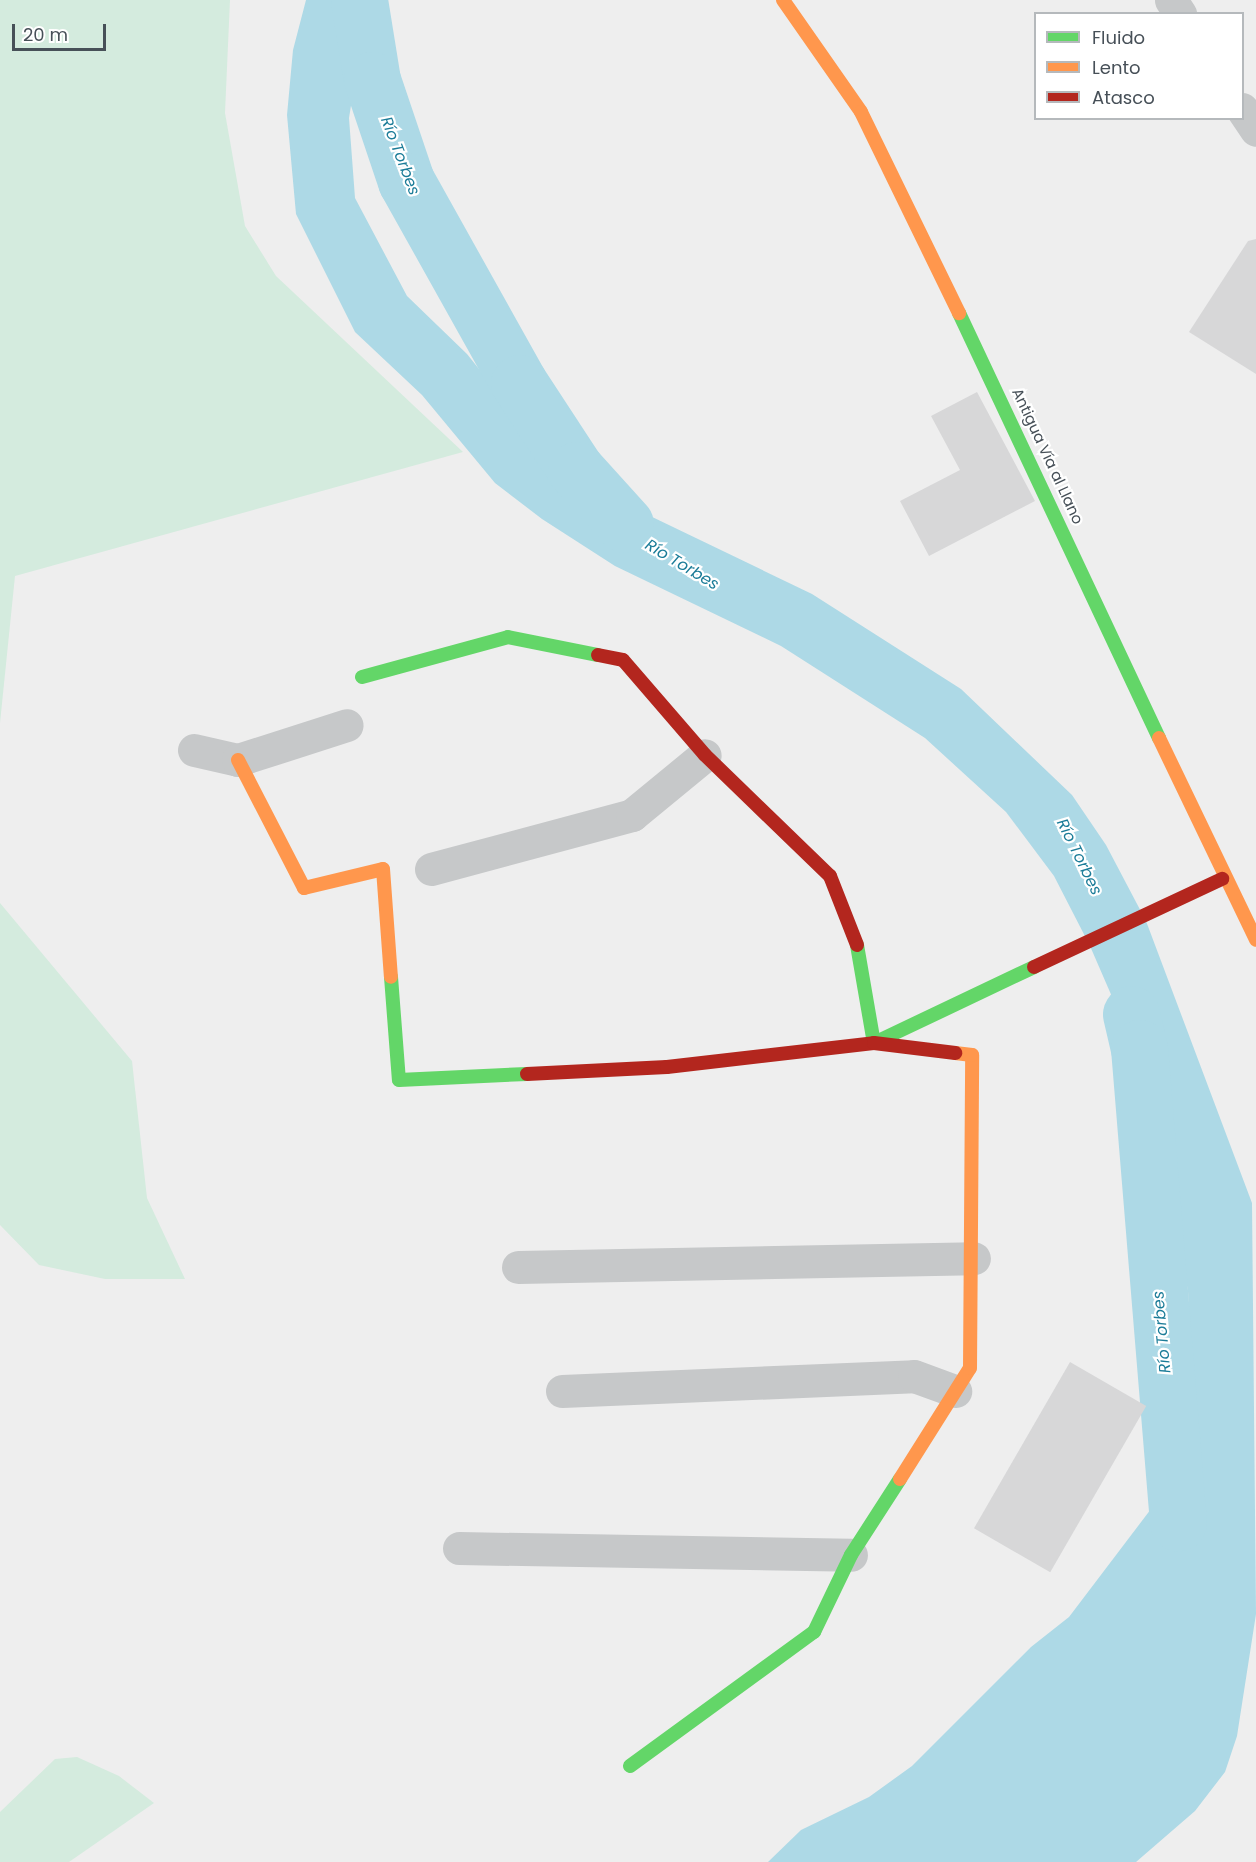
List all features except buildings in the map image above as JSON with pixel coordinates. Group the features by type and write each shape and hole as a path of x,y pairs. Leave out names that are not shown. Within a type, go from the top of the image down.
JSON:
{"street":[{"name":"Antigua Vía al Llano","path":"783,0 861,112 957,303 1222,879 1256,940"},
{"path":"1244,113 1256,130"},
{"path":"362,677 508,638 623,660 705,755 830,876 863,962 874,1043"},
{"path":"194,750 238,760 347,725"},
{"path":"431,869 632,815 705,755"},
{"path":"238,760 303,888 382,869 399,1080 667,1067 874,1043 972,1055 974,1258 970,1368 851,1555 814,1632 630,1766"},
{"path":"874,1043 1222,879"},
{"path":"518,1267 974,1258"},
{"path":"562,1391 914,1376 956,1391"},
{"path":"459,1548 851,1555"}],"green space":[{"path":"0,0 230,0 225,113 245,226 276,276 463,452 15,576 0,723"},
{"path":"0,903 132,1061 147,1198 185,1279 105,1279 39,1265 0,1225"},
{"path":"77,1757 119,1776 154,1803 69,1862 0,1862 0,1812 55,1759"}],"water":[{"path":"306,0 368,0 349,118 355,198 407,296 467,354 519,419 580,471 646,514 812,594 961,689 1072,795 1106,845 1146,921 1252,1203 1256,1614 1237,1736 1225,1772 1195,1811 1136,1862 768,1862 801,1830 869,1797 912,1766 1031,1647 1069,1617 1154,1505 1191,1363 1188,1291 1162,1149 1126,1029 1090,946 1054,876 1006,812 925,738 781,646 615,566 542,519 495,483 422,395 355,332 296,214 287,115 293,50"}],"waterway":[{"name":"Río Torbes","path":"359,0 372,80 406,181 519,383 576,470 625,524"},
{"name":"Río Torbes","path":"1131,1014 1139,1048 1178,1522"}],"traffic: fast":[{"path":"959,313 1159,738"},
{"path":"362,677 508,637 598,655"},
{"path":"857,945 874,1043 1034,967"},
{"path":"391,977 399,1080 527,1074"},
{"path":"630,1766 814,1632 851,1555 900,1479"}],"traffic: slow":[{"path":"783,0 861,112 959,313"},
{"path":"1159,738 1256,940"},
{"path":"238,760 304,888 383,869 391,977"},
{"path":"900,1479 970,1368 972,1055 955,1053"}],"traffic: jam":[{"path":"598,655 623,660 705,755 830,876 857,945"},
{"path":"1034,967 1222,879"},
{"path":"527,1074 667,1067 874,1043 955,1053"}]}
